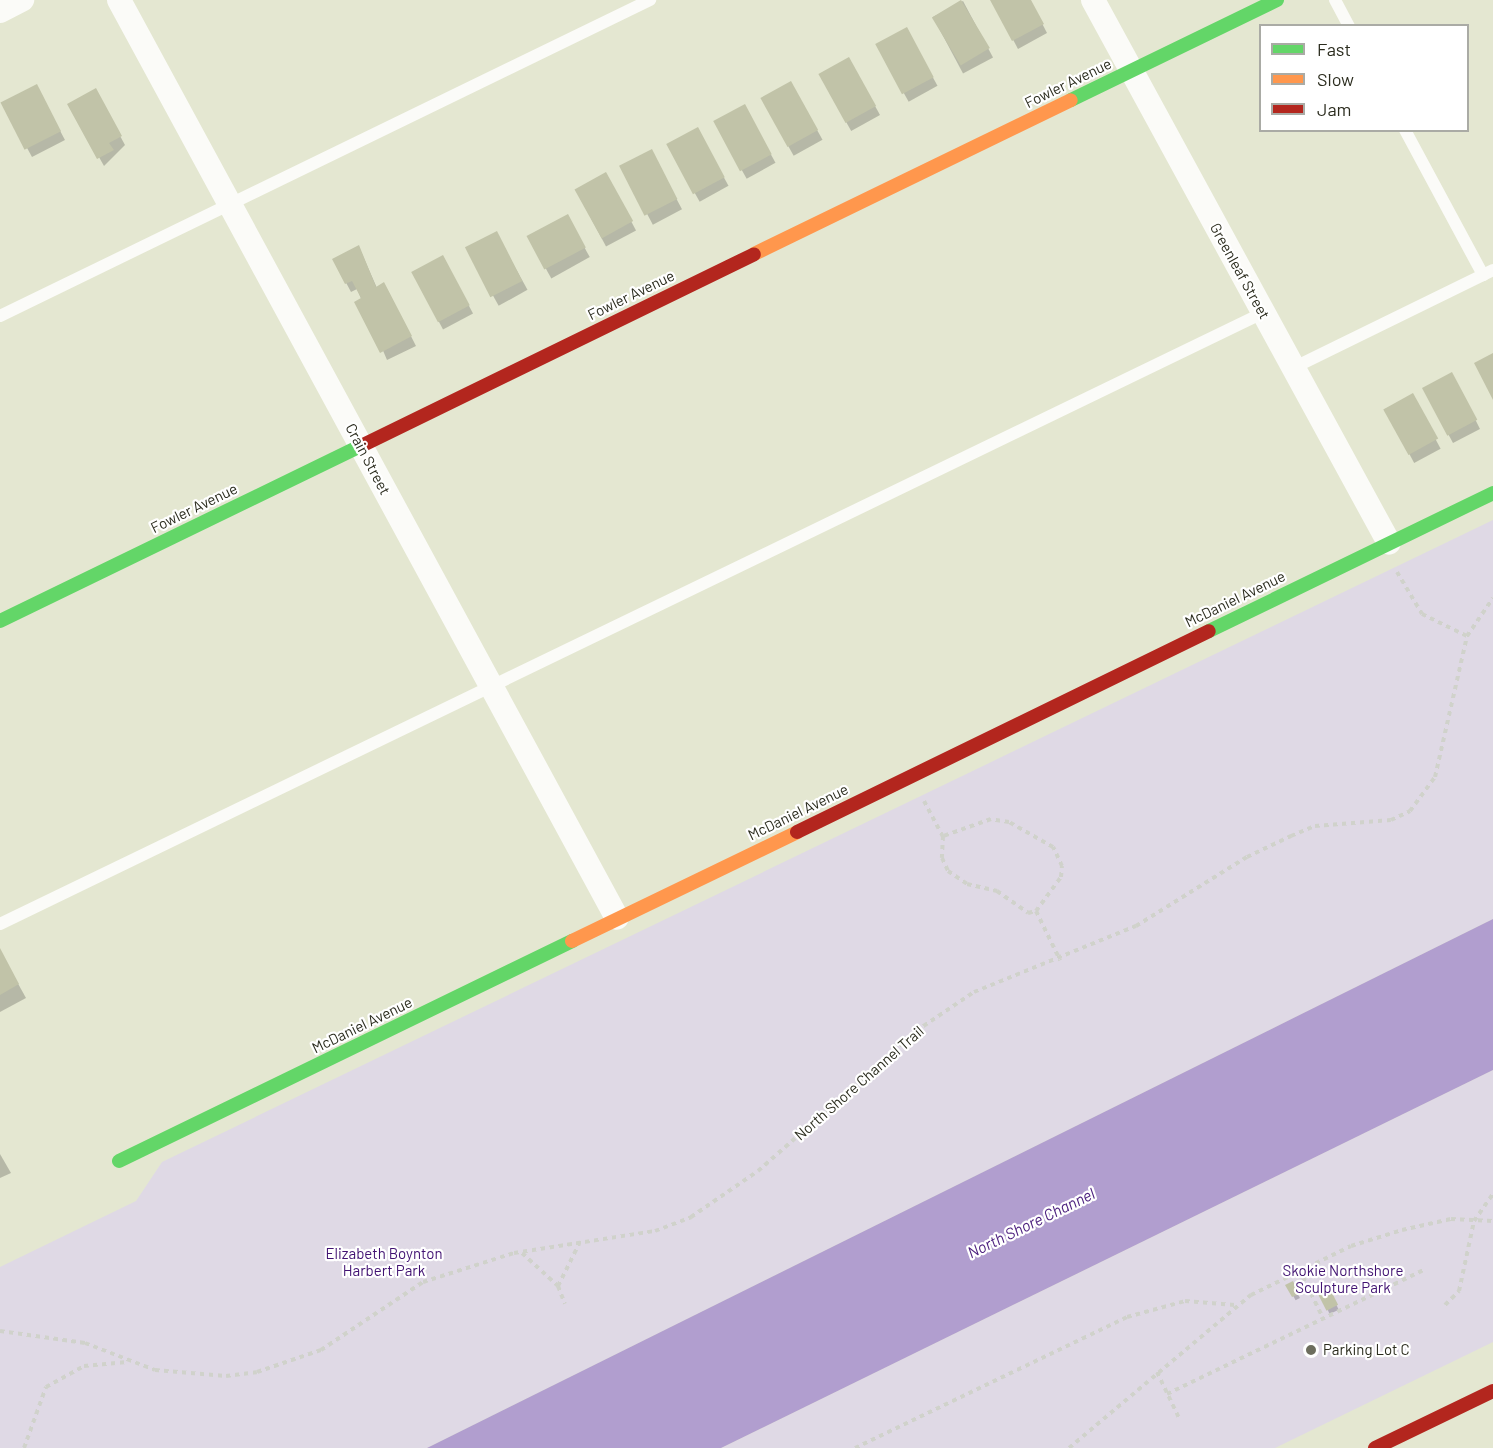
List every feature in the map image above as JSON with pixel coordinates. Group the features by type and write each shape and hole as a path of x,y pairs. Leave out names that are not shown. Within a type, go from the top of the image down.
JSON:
{"street":[{"path":"0,11 22,0"},
{"name":"Crain Street","path":"119,0 617,918"},
{"name":"Greenleaf Street","path":"1093,0 1389,543"},
{"name":"Fowler Avenue","path":"0,621 1277,0"},
{"name":"McDaniel Avenue","path":"119,1161 1493,494"},
{"path":"1375,1448 1493,1390"}],"lane":[{"path":"0,316 650,0"},
{"path":"1335,0 1348,24"},
{"path":"1293,368 1488,273 1406,132"},
{"path":"0,924 1263,313"}],"path":[{"path":"1389,543 1398,574 1422,614 1467,636"},
{"name":"North Shore Channel Trail","path":"24,1448 46,1387 84,1366 130,1362 226,1376 290,1364 321,1350 423,1282 521,1252 655,1231 691,1217 758,1172 948,1008 1136,926 1246,857 1291,836 1315,826 1391,820 1410,811 1435,777 1467,636 1493,598"},
{"path":"911,775 943,836 942,858 948,871 967,884 997,891 1016,909 1036,911"},
{"path":"943,836 991,819 1009,822 1053,848 1062,866 1061,877 1036,911"},
{"path":"1036,911 1060,960"},
{"path":"1445,1305 1459,1291 1474,1221 1493,1194"},
{"path":"1069,1448 1235,1305 1299,1269 1402,1230 1474,1221 1493,1221"},
{"path":"558,1286 579,1244"},
{"path":"521,1252 558,1286 565,1304"},
{"path":"1299,1269 1323,1318"},
{"path":"1167,1394 1423,1270"},
{"path":"855,1448 1127,1317 1185,1301 1235,1305"},
{"name":"North Shore Channel Trail","path":"0,1331 85,1343 130,1362"},
{"path":"1157,1372 1179,1418"}],"green space":[{"name":"Elizabeth Boynton Harbert Park","path":"1493,520 1493,919 427,1448 0,1448 0,1267 136,1201 162,1162"},
{"name":"Skokie Northshore Sculpture Park","path":"1493,1070 1493,1342 1275,1448 721,1448"}],"water":[{"name":"North Shore Channel","path":"1493,919 1493,1070 721,1448 427,1448"}],"building":[{"path":"961,0 990,48 961,66 932,18"},
{"path":"990,0 1031,0 1044,24 1012,41"},
{"path":"907,27 934,77 902,94 875,44"},
{"path":"849,57 876,106 846,123 818,74"},
{"path":"791,81 818,130 788,147 760,98"},
{"path":"37,84 61,131 25,150 0,103"},
{"path":"96,88 122,136 109,143 114,150 97,159 67,104"},
{"path":"745,104 772,154 740,171 713,121"},
{"path":"698,127 725,177 693,194 666,144"},
{"path":"652,149 677,199 644,216 619,166"},
{"path":"606,172 633,221 602,238 575,189"},
{"path":"568,214 586,248 544,270 527,236"},
{"path":"497,231 522,281 490,297 465,247"},
{"path":"359,245 376,287 384,282 412,336 380,353 354,302 361,298 352,281 345,284 332,259"},
{"path":"443,255 470,305 438,322 411,272"},
{"path":"1493,353 1493,400 1474,363"},
{"path":"1452,372 1477,420 1447,436 1422,388"},
{"path":"1413,393 1438,438 1408,455 1383,409"},
{"path":"0,948 19,984 0,995"},
{"path":"1293,1281 1299,1294 1292,1297 1285,1285"},
{"path":"1329,1287 1338,1305 1326,1311 1317,1293"}],"traffic: fast":[{"path":"1071,100 1277,0"},
{"path":"0,621 361,446"},
{"path":"1209,631 1493,493"},
{"path":"119,1161 572,941"}],"traffic: slow":[{"path":"754,254 1071,100"},
{"path":"572,941 797,832"}],"traffic: jam":[{"path":"361,446 754,254"},
{"path":"797,832 1209,631"},
{"path":"1375,1448 1493,1391"}],"place":[{"name":"Parking Lot C","path":"1311,1350"}]}
